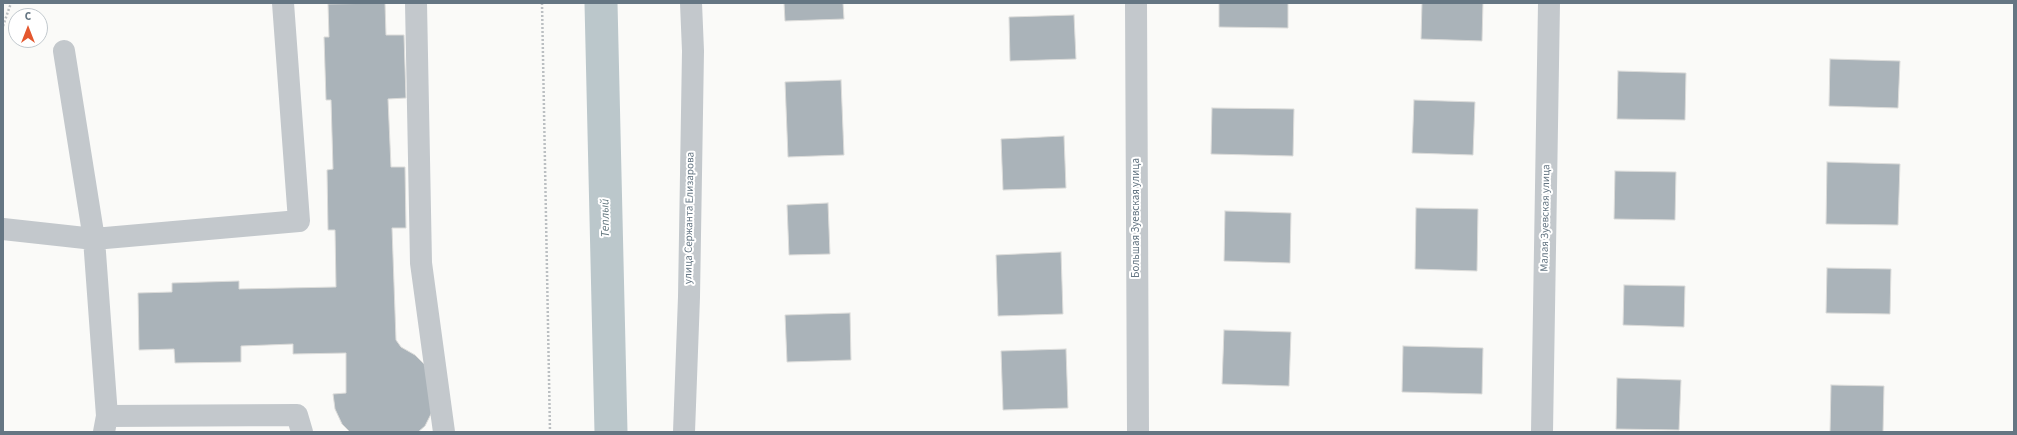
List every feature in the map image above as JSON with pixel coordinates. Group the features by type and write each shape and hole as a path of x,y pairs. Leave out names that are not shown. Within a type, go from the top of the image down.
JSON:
{"street":[{"path":"3,229 94,239 300,221 283,3"},
{"path":"416,3 421,263 444,432"},
{"name":"улица Сержанта Елизарова","path":"684,432 689,296 693,51 691,3"},
{"name":"Большая Зуевская улица","path":"1136,3 1138,432"},
{"name":"Малая Зуевская улица","path":"1542,432 1550,3"},
{"path":"64,51 94,239 106,424 297,415 302,432"}],"path":[{"path":"3,26 11,3"},
{"path":"542,3 550,432"}],"building":[{"path":"385,3 386,35 404,35 406,98 388,99 391,167 405,167 406,228 392,228 396,340 401,347 415,355 426,366 432,412 425,426 418,432 350,432 342,424 335,409 333,394 346,393 346,353 293,354 293,344 241,346 241,362 175,363 174,349 139,350 138,293 172,292 172,283 239,281 239,289 336,287 335,230 328,230 327,170 333,169 331,100 326,100 324,37 329,37 328,4"},
{"path":"784,3 843,3 844,19 785,21"},
{"path":"1219,3 1288,3 1288,28 1219,27"},
{"path":"1422,3 1483,3 1482,41 1421,39"},
{"path":"1074,15 1076,59 1010,61 1009,17"},
{"path":"1830,59 1900,61 1898,108 1829,106"},
{"path":"1618,71 1686,73 1685,120 1617,119"},
{"path":"841,80 844,155 788,157 785,82"},
{"path":"1414,100 1475,102 1473,155 1412,153"},
{"path":"1212,108 1294,109 1293,156 1211,154"},
{"path":"1064,136 1066,188 1003,190 1001,139"},
{"path":"1827,162 1900,164 1898,225 1826,224"},
{"path":"1615,171 1676,172 1675,220 1614,219"},
{"path":"828,203 830,254 789,255 787,205"},
{"path":"1416,208 1478,209 1477,271 1415,269"},
{"path":"1225,211 1291,213 1290,263 1224,261"},
{"path":"1061,252 1063,314 998,316 996,255"},
{"path":"1827,268 1891,269 1890,314 1826,313"},
{"path":"1624,285 1685,286 1684,327 1623,325"},
{"path":"850,313 851,360 787,362 785,315"},
{"path":"1224,330 1291,332 1289,386 1222,384"},
{"path":"1403,346 1483,348 1482,394 1402,392"},
{"path":"1066,349 1068,408 1003,410 1001,351"},
{"path":"1617,378 1681,380 1679,430 1616,429"},
{"path":"1831,385 1884,386 1883,432 1830,432"}],"waterway":[{"name":"Теплый","path":"601,3 611,432"}]}
